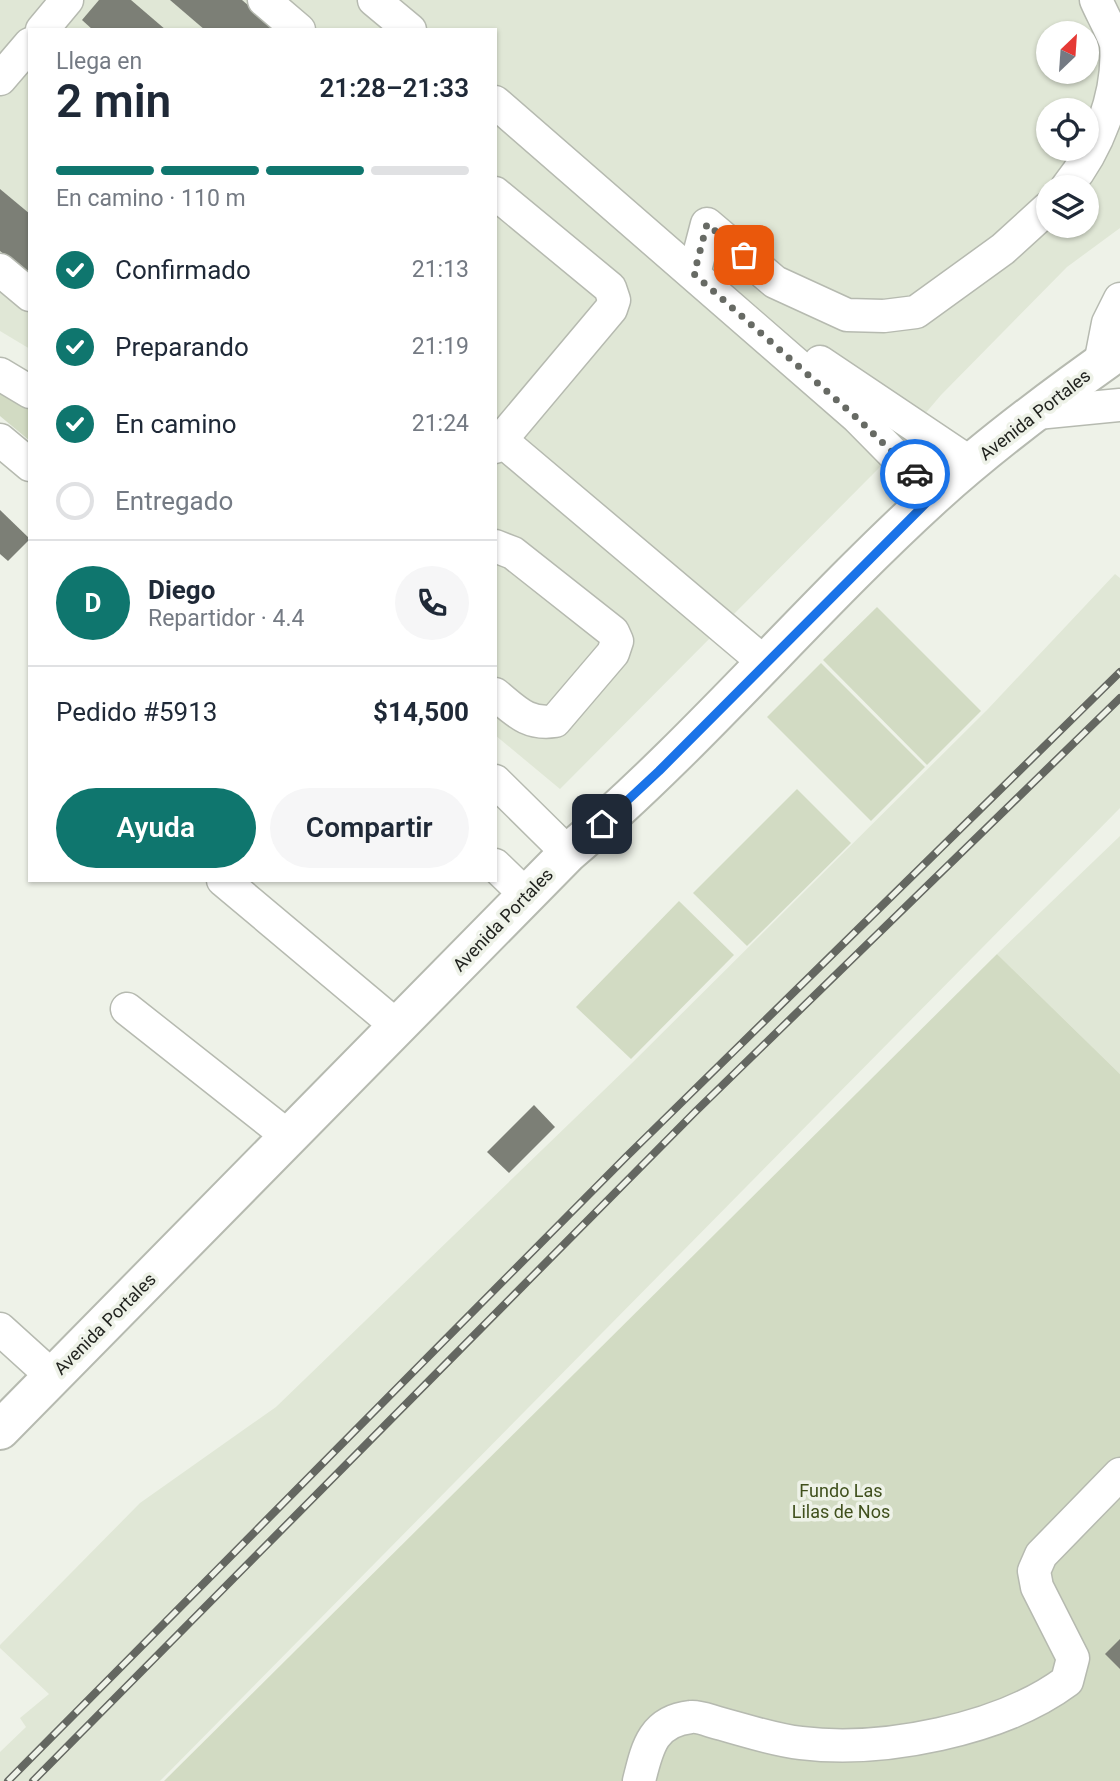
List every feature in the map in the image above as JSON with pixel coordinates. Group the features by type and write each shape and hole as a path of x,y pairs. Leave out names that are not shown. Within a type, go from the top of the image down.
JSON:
{"main road":[{"name":"Avenida Portales","path":"0,1430 568,853 659,771 934,495 1110,357"}],"street":[{"path":"44,28 66,0"},
{"path":"264,0 297,28"},
{"path":"374,0 408,28"},
{"path":"1075,175 1106,130 1114,106 1119,64 1116,45 1096,0"},
{"path":"0,79 28,46"},
{"path":"497,104 857,418 934,495"},
{"path":"497,195 610,288 614,300 611,309 498,444 765,663"},
{"path":"694,274 707,224 775,282 847,315 884,316 916,312 1003,248 1036,219"},
{"path":"0,270 28,293"},
{"path":"1110,357 1108,323 1120,299"},
{"path":"743,317 814,358 972,464"},
{"path":"0,374 28,391"},
{"path":"1037,412 1120,405"},
{"path":"0,440 28,463"},
{"path":"497,696 528,721 555,721 613,653 617,641 613,632 501,558"},
{"path":"497,782 568,853"},
{"path":"497,867 527,896"},
{"path":"225,882 398,1027"},
{"path":"127,1009 289,1137"},
{"path":"0,1329 53,1377"},
{"path":"639,1781 649,1741 662,1727 692,1717 800,1743 873,1746 993,1720 1041,1701 1067,1681 1073,1658 1037,1587 1034,1571 1041,1555 1120,1474"}],"shaded area":[{"path":"0,0 1120,0 1120,228 1067,267 941,395 878,469 560,789 497,737 497,28 28,28 28,348 0,331"},
{"path":"1115,574 1120,578 1120,808 160,1781 0,1781 0,1752 26,1727 20,1718 49,1694 0,1648 0,1645 140,1503 276,1407 630,1065 987,710"},
{"path":"1120,836 1120,1074 997,954"}],"green space":[{"path":"0,388 28,409 28,439 0,416"},
{"path":"877,607 981,711 927,765 823,660"},
{"path":"821,663 925,767 871,821 767,717"},
{"path":"797,789 851,843 747,946 693,893"},
{"path":"679,901 734,955 631,1059 576,1007"},
{"name":"Fundo Las Lilas de Nos","path":"997,954 1120,1074 1120,1781 164,1781"}],"building":[{"path":"99,0 131,0 164,28 91,28 82,20"},
{"path":"170,0 242,0 275,28 203,28"},
{"path":"0,189 28,212 28,274 0,251"},
{"path":"0,510 28,537 28,541 8,561 0,554"},
{"path":"534,1105 555,1127 509,1173 487,1152"},
{"path":"1120,1639 1120,1669 1105,1654"}],"railway":[{"path":"8,1781 626,1157 1120,672"},
{"path":"33,1781 695,1112 1120,698"}],"way so far":[{"path":"744,255 707,224 694,274 857,418 915,474"}],"route":[{"path":"602,824 659,771 934,495 915,474"}]}
